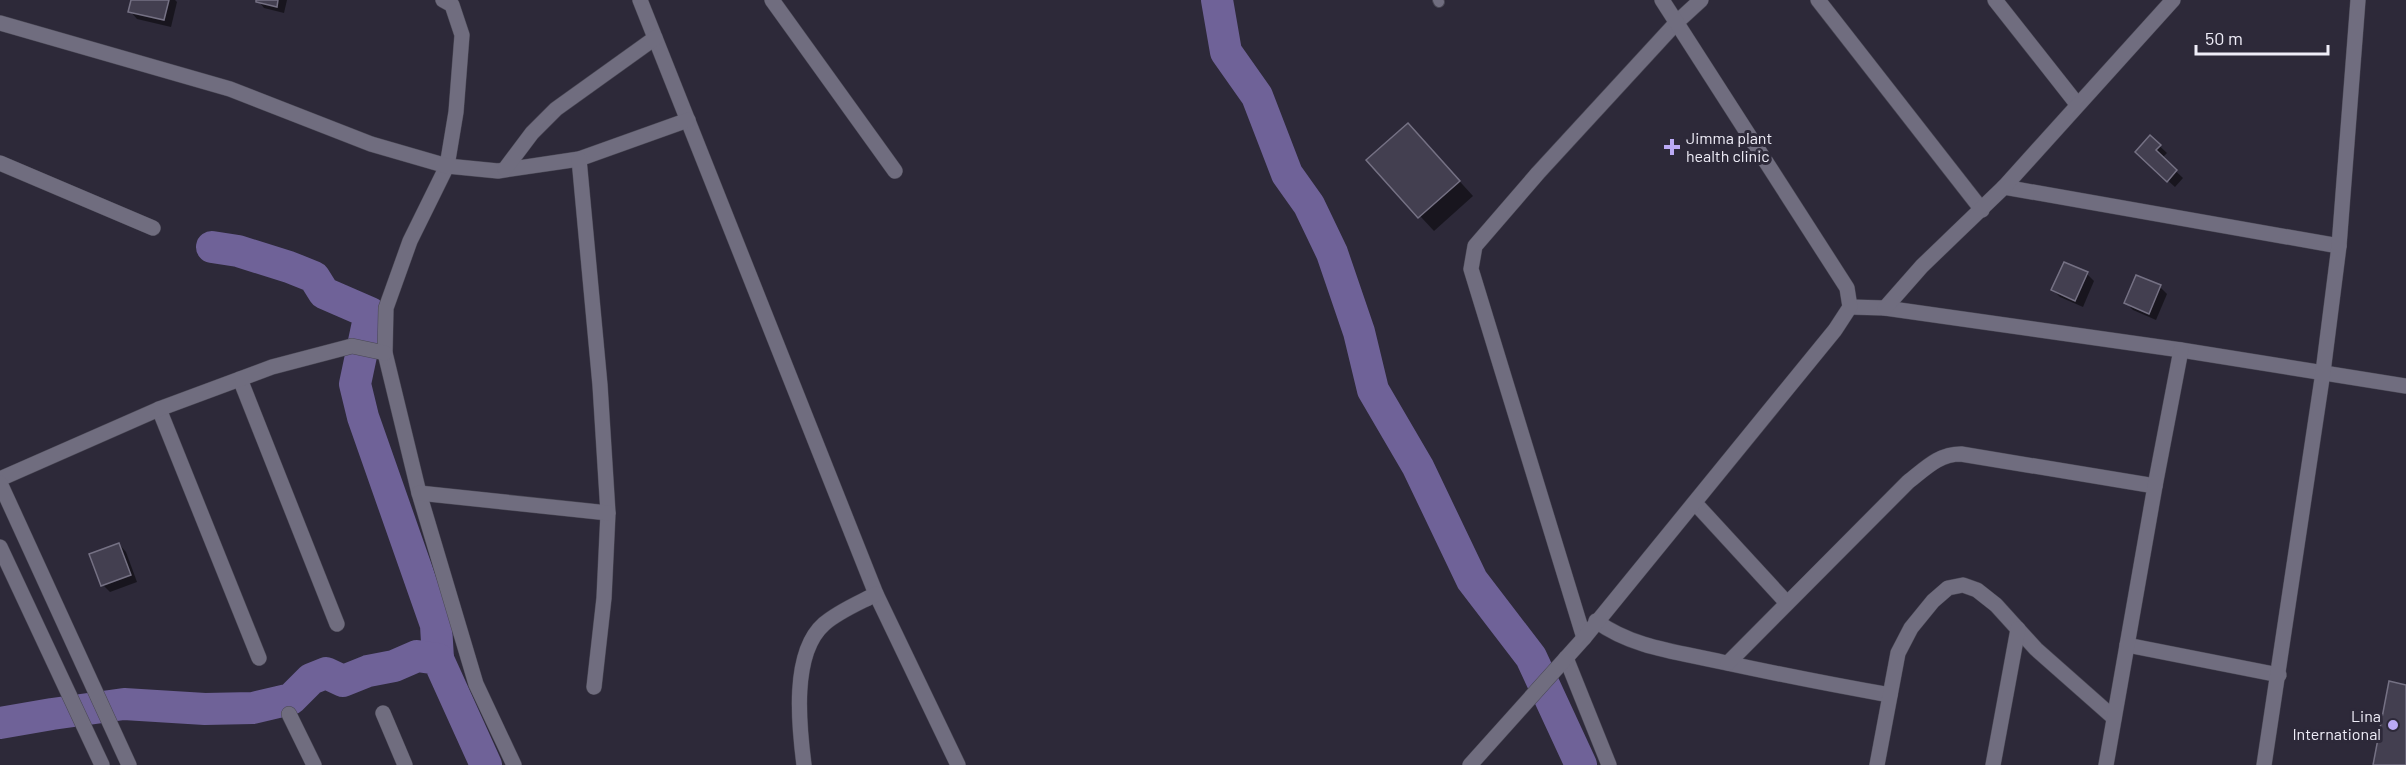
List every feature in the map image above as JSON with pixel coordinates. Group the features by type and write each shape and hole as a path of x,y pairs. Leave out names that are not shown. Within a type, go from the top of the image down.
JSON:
{"street":[{"path":"443,0 453,5 462,34 456,112 447,166 410,241 386,308 385,353 419,493 476,684 514,765"},
{"path":"640,0 876,594 958,765"},
{"path":"772,0 895,171"},
{"path":"1470,765 1584,638 1835,330 1850,307 1847,288 1662,0"},
{"path":"1584,638 1471,269 1472,258 1475,246 1531,181 1677,22 1701,0"},
{"path":"1818,0 1982,210"},
{"path":"1995,0 2077,104"},
{"path":"1885,308 1922,266 2004,187 2173,0"},
{"path":"2264,765 2323,372 2339,246 2358,0"},
{"path":"0,23 230,89 371,144 447,166 498,171 579,159 688,120"},
{"path":"505,169 532,133 556,109 655,38"},
{"path":"579,159 600,385 608,513 604,598 594,687"},
{"path":"0,163 153,228"},
{"path":"2004,187 2339,246"},
{"path":"1850,307 1885,308 2181,350 2406,386"},
{"path":"129,765 0,481 159,408 272,367 352,346 385,353"},
{"path":"2106,765 2181,350"},
{"path":"240,379 337,624"},
{"path":"159,408 259,658"},
{"path":"1728,663 1908,482 1938,459 1949,454 1961,454 2155,486"},
{"path":"419,493 608,513"},
{"path":"1695,503 1787,603"},
{"path":"0,547 6,578 102,765"},
{"path":"1878,765 1898,653 1911,628 1933,601 1948,588 1963,585 1977,590 1996,605 2036,649 2114,718"},
{"path":"804,765 799,728 801,678 811,641 823,625 876,594"},
{"path":"1596,621 1614,634 1639,644 1890,695"},
{"path":"1993,765 2018,629"},
{"path":"2127,645 2279,675"},
{"path":"1566,658 1609,765"},
{"path":"384,713 405,765"},
{"path":"289,714 314,765"}],"building":[{"path":"131,0 169,0 164,20 128,12"},
{"path":"256,0 278,0 277,7 256,2"},
{"path":"1408,123 1460,181 1418,218 1366,160"},
{"path":"2150,135 2161,145 2156,150 2177,170 2167,182 2135,152"},
{"path":"2064,262 2088,272 2075,301 2051,290"},
{"path":"2136,275 2161,285 2149,314 2124,303"},
{"path":"119,543 131,575 101,586 89,554"},
{"name":"Lina International","path":"2389,681 2406,685 2406,765 2373,765"}],"waterway":[{"path":"1217,0 1226,52 1257,96 1287,174 1309,205 1332,253 1359,332 1373,390 1418,467 1472,580 1531,657 1581,765"},
{"path":"212,247 238,251 314,277 324,293 370,313 355,384 363,417 436,625 438,659"},
{"path":"0,723 124,704 205,709 253,708 291,699 311,679 326,673 343,681 368,671 394,666 417,656 438,659 486,765"}],"place":[{"name":"Jimma plant health clinic","path":"1672,147"},
{"name":"Lina International","path":"2393,725"}]}
